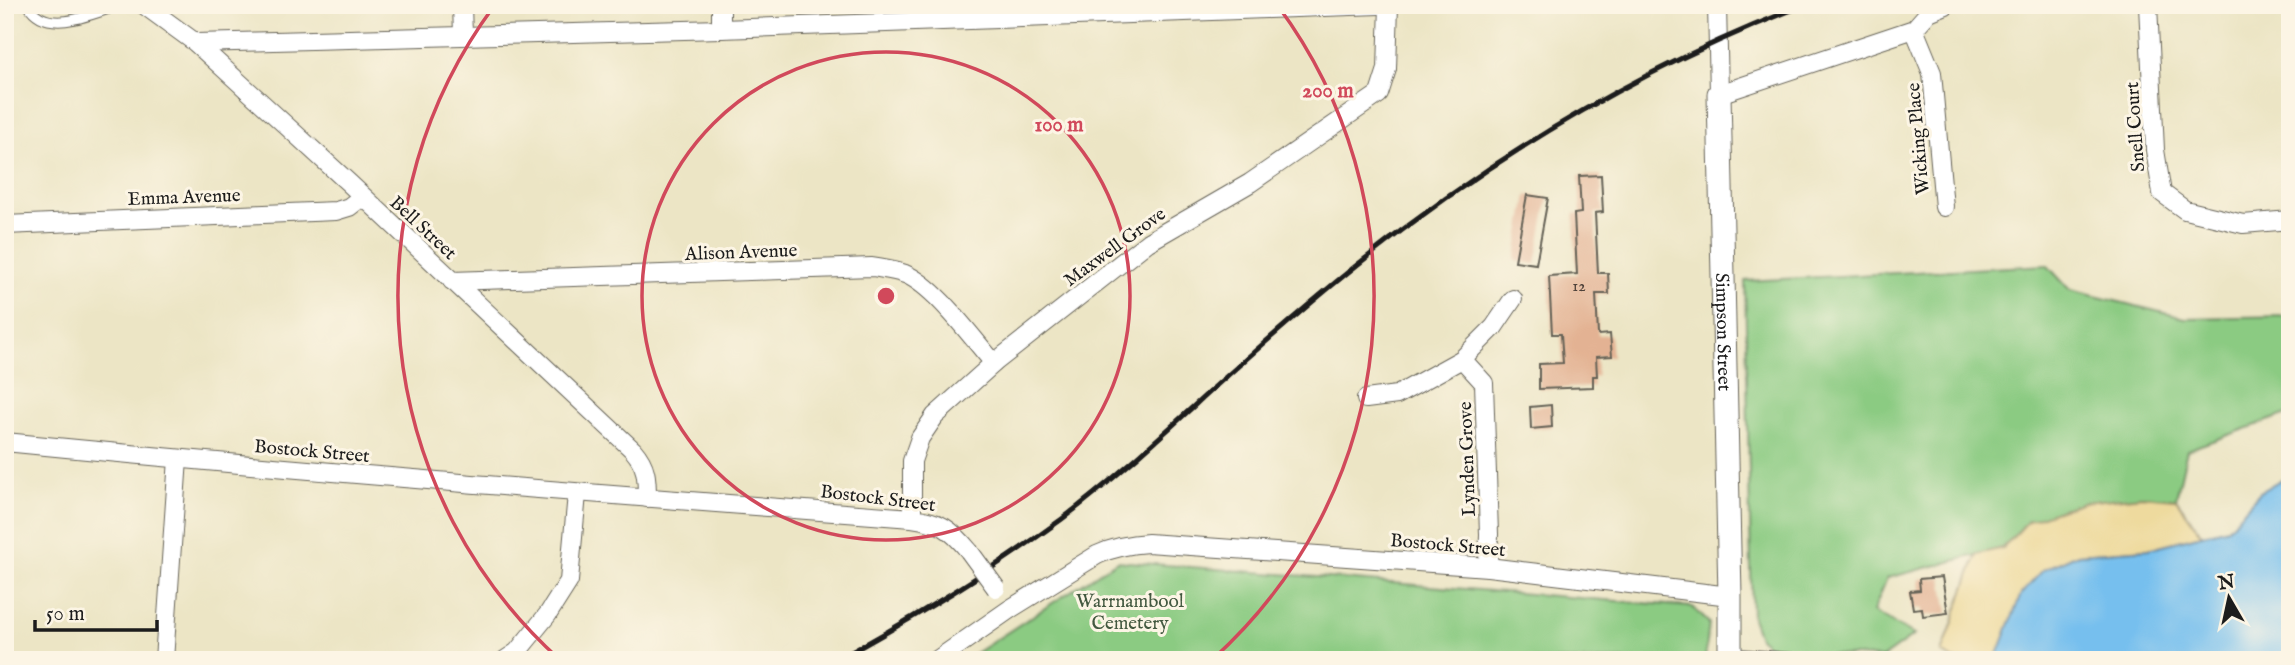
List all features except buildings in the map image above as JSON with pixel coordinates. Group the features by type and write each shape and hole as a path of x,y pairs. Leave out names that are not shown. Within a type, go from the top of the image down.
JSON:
{"street":[{"name":"Bell Street","path":"144,5 196,43 643,461 647,498"},
{"path":"462,5 463,35"},
{"path":"721,5 721,29"},
{"path":"196,43 721,29 1379,5"},
{"name":"Maxwell Grove","path":"912,518 912,461 920,438 935,416 994,363 1148,242 1250,183 1379,94 1387,69 1389,5"},
{"name":"Simpson Street","path":"1717,5 1730,656"},
{"path":"1719,94 1914,29 1929,12 1946,5"},
{"name":"Snell Court","path":"2148,5 2155,150 2162,193 2185,210 2243,224 2290,220"},
{"name":"Wicking Place","path":"1914,29 1932,73 1944,207"},
{"name":"Emma Avenue","path":"5,225 336,211 349,208 362,197"},
{"name":"Alison Avenue","path":"452,281 872,267 907,275 946,307 994,363"},
{"path":"1366,399 1397,395 1462,359 1494,327 1513,299"},
{"name":"Lynden Grove","path":"1462,359 1484,383 1488,567"},
{"name":"Bostock Street","path":"5,442 577,494 933,521 953,531 1010,608 1097,555 1111,548 1134,543 1488,567 1730,596"},
{"path":"164,660 178,459"},
{"path":"505,660 517,652 548,614 569,581 577,494"},
{"path":"937,660 1010,608"}],"lane":[{"path":"28,5 37,16 52,22 69,20 121,5"},
{"path":"1730,656 1828,660"}],"green space":[{"path":"2047,265 2070,290 2185,318 2290,316 2290,413 2187,450 2176,499 2142,496 2028,521 2003,548 1887,578 1873,612 1914,635 1882,658 1796,652 1770,647 1759,638 1752,618 1745,281"},
{"name":"Warrnambool Cemetery","path":"1117,561 1692,607 1709,623 1705,660 965,660"}],"sand":[{"path":"2142,496 2176,499 2202,535 2148,549 2078,554 2043,570 1996,660 1953,660 1942,653 1977,554 2003,548 2028,521 2083,502"}],"water":[{"path":"2290,474 2290,660 1996,660 2021,594 2043,570 2078,554 2148,549 2228,528 2260,492"}],"railway":[{"path":"837,660 952,593 1062,519 1119,473 1246,359 1357,265 1462,187 1571,117 1627,86 1685,56 1805,5"}]}
